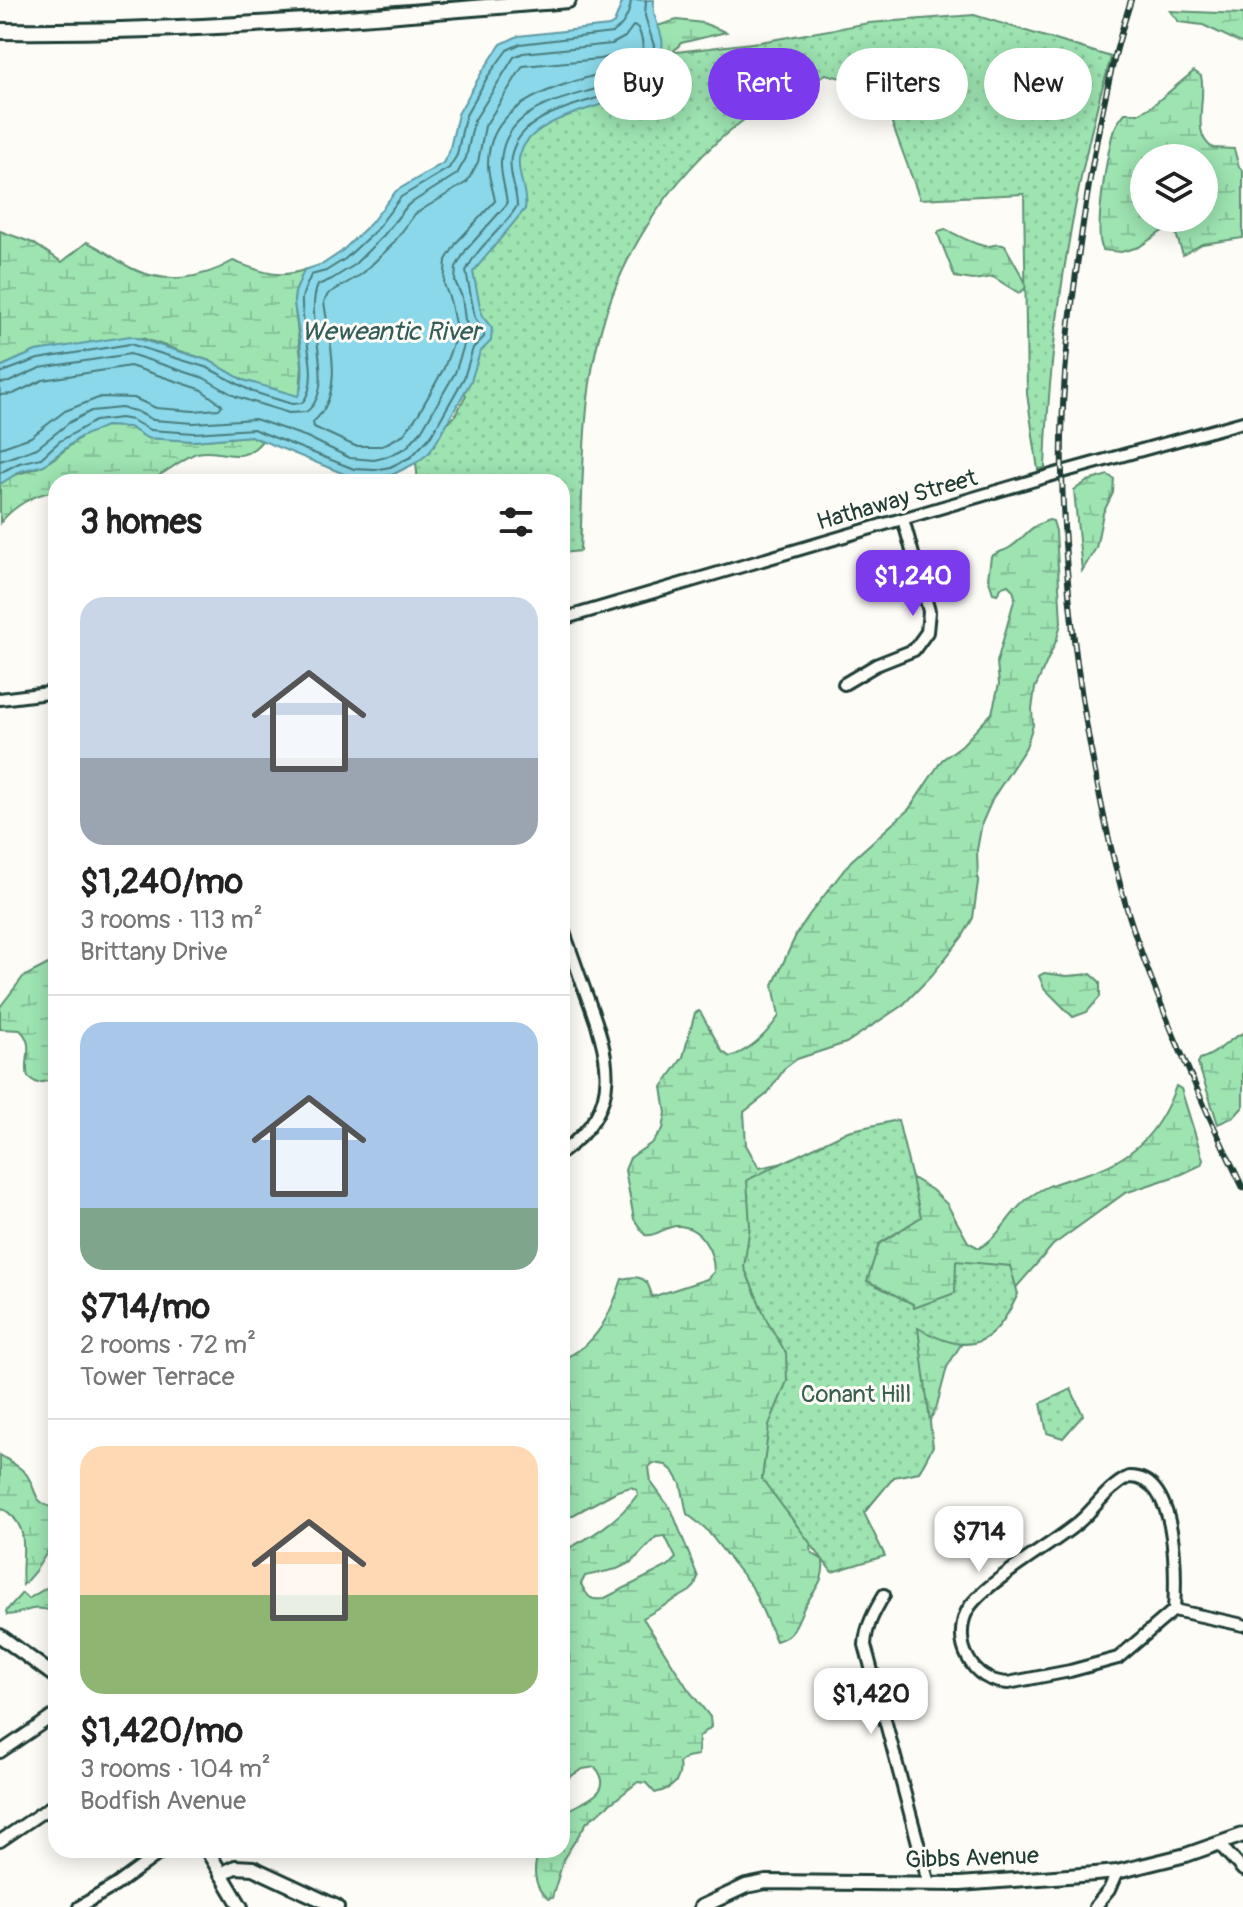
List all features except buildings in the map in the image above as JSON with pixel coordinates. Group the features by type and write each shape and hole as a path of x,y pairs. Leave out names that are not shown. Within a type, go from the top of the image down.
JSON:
{"highway":[{"path":"0,31 159,29 568,0"}],"main road":[{"path":"0,1636 48,1671"},
{"name":"Gibbs Avenue","path":"701,1907 746,1886 766,1882 929,1884 1117,1872 1220,1845 1243,1835"},
{"path":"212,1858 241,1907"},
{"path":"221,1874 240,1866 253,1868 337,1907"}],"street":[{"name":"Hathaway Street","path":"570,617 1243,422"},
{"path":"844,684 876,665 914,650 927,632 929,611 903,519"},
{"path":"0,699 48,693"},
{"path":"570,949 602,1036 607,1084 601,1107 583,1136 570,1146"},
{"path":"1129,1477 1148,1481 1168,1520 1176,1566 1174,1610 1118,1658 1070,1671 999,1682 977,1671 964,1652 962,1638 966,1613 979,1596 1080,1522 1111,1488 1129,1477"},
{"path":"884,1595 871,1617 865,1645 929,1884"},
{"path":"1174,1610 1243,1625"},
{"path":"0,1752 48,1719"},
{"path":"0,1841 48,1808"},
{"path":"1220,1845 1243,1870"},
{"path":"79,1907 153,1858"},
{"path":"1095,1907 1109,1890 1117,1872"}],"green space":[{"path":"1170,11 1243,14 1243,44 1203,25 1179,22"},
{"path":"974,15 1082,48 984,48 984,120 1092,120 1092,51 1111,57 1088,144 1062,282 1051,375 1045,468 1038,470 1027,394 1024,194 920,199 891,120 968,120 968,48 836,48 836,77 826,74 820,77 820,48 710,48 869,23"},
{"path":"677,20 703,23 726,32 681,43 676,48 661,48 657,26"},
{"path":"708,48 708,120 745,120 703,155 678,183 655,213 619,279 606,314 591,374 580,551 570,552 570,474 417,474 415,453 455,416 466,395 414,317 515,141 594,98 594,120 692,120 692,50"},
{"path":"1194,71 1201,76 1201,125 1208,144 1130,144 1130,232 1161,232 1139,247 1121,252 1103,250 1100,213 1113,133 1125,113 1140,113"},
{"path":"1218,148 1234,149 1243,171 1243,238 1202,244 1183,255 1175,232 1218,232"},
{"path":"945,229 979,245 1005,246 1026,288 1019,293 993,277 973,280 955,277 938,234"},
{"path":"0,231 33,243 62,262 87,242 131,268 156,277 196,276 233,261 276,274 304,270 294,302 302,365 300,393 293,396 243,380 210,361 142,338 36,351 0,367"},
{"path":"129,427 148,438 193,441 251,436 262,441 254,449 239,455 193,454 161,474 48,474 48,493 25,502 0,523 0,484 55,458 96,429"},
{"path":"1108,475 1114,479 1113,493 1103,513 1096,548 1082,571 1074,490 1088,481"},
{"path":"1053,521 1061,623 1035,688 1033,725 1026,747 993,798 982,823 977,850 978,882 973,918 932,975 903,1005 846,1043 797,1059 785,1068 767,1094 744,1112 746,1145 759,1168 808,1158 914,1179 947,1204 968,1242 979,1248 994,1237 1017,1208 1037,1192 1100,1169 1129,1153 1152,1131 1176,1086 1181,1089 1203,1160 1201,1165 1182,1174 1125,1193 1053,1245 960,1346 947,1367 936,1409 920,1438 810,1547 812,1553 823,1560 821,1578 796,1626 783,1639 776,1641 752,1587 705,1528 687,1514 681,1484 674,1472 666,1465 653,1463 649,1467 651,1482 672,1511 698,1577 690,1591 643,1618 688,1689 710,1717 711,1727 699,1737 698,1755 687,1757 679,1763 679,1775 671,1786 655,1793 646,1783 638,1782 587,1822 570,1849 570,1809 590,1799 602,1783 595,1767 570,1776 570,1547 604,1527 638,1494 631,1487 617,1491 570,1517 570,1355 594,1336 608,1316 622,1279 643,1279 652,1297 707,1279 714,1272 704,1240 692,1230 676,1226 645,1235 634,1219 625,1170 630,1158 653,1142 663,1129 666,1113 662,1087 683,1057 695,1013 701,1013 722,1051 730,1057 751,1046 763,1035 779,1016 773,985 797,933 809,915 851,861 909,809 942,760 962,745 992,713 999,684 997,662 1015,597 1008,585 997,594 993,593 988,578 991,557 1014,545 1041,523","holes":["665,1536 676,1558 668,1566 603,1599 589,1596 581,1584 585,1576 617,1569 632,1562 656,1537"]},
{"path":"48,964 48,1081 37,1083 28,1077 25,1036 20,1030 0,1029 0,1007 23,977"},
{"path":"1044,973 1067,976 1091,974 1100,982 1100,997 1087,1012 1073,1017 1044,988 1039,976"},
{"path":"1243,1033 1243,1107 1234,1117 1218,1124 1198,1063"},
{"name":"Conant Hill","path":"898,1120 921,1217 879,1244 867,1281 913,1304 914,1308 955,1293 956,1261 1010,1266 1018,1294 999,1326 978,1342 952,1342 918,1328 933,1446 919,1472 894,1477 864,1513 885,1556 832,1572 762,1479 769,1425 787,1381 786,1353 767,1321 744,1267 750,1226 747,1180 848,1131"},
{"path":"1071,1389 1083,1415 1063,1438 1047,1433 1041,1403"},
{"path":"0,1455 24,1472 36,1496 48,1506 48,1551 23,1585 22,1532 11,1515 0,1507"},
{"path":"48,1587 48,1610 33,1609 7,1615 6,1611 22,1593 28,1599"},
{"path":"538,1858 564,1858 552,1898 548,1899 539,1889 535,1876"}],"water":[{"name":"Weweantic River","path":"623,0 654,0 662,48 594,48 594,107 553,122 536,132 525,144 519,165 525,209 473,272 482,316 492,328 491,341 480,352 471,381 437,441 429,453 416,463 394,474 344,474 251,436 193,441 147,438 129,427 106,426 80,437 44,465 21,471 0,484 0,367 36,351 130,336 210,361 243,380 298,396 302,363 294,302 304,270 323,264 341,252 370,224 396,191 443,163 449,152 458,114 501,44 518,36 614,23"}],"railway":[{"path":"1131,0 1116,52 1089,183 1068,341 1062,440 1068,586 1088,735 1128,912 1178,1045 1243,1188"}]}
